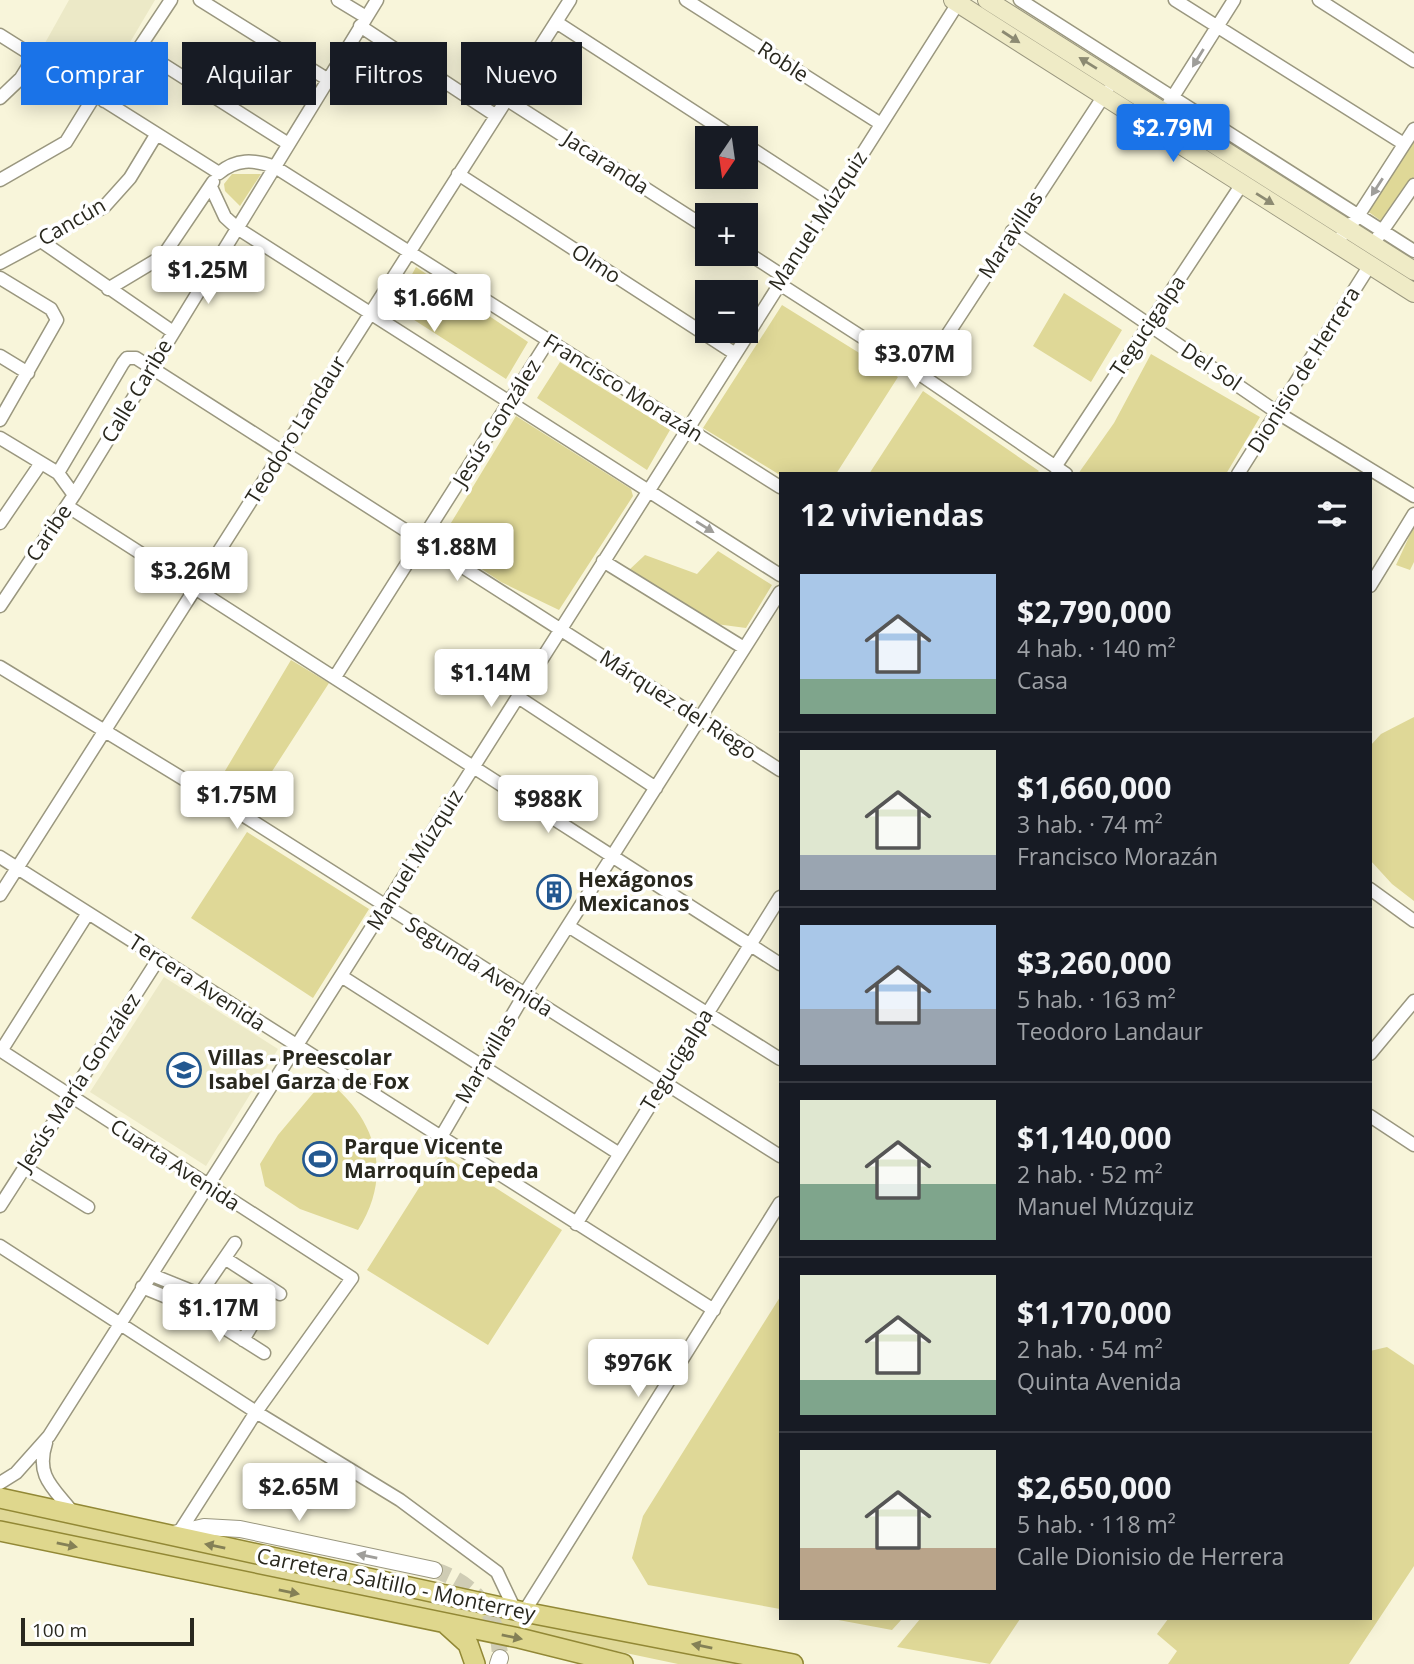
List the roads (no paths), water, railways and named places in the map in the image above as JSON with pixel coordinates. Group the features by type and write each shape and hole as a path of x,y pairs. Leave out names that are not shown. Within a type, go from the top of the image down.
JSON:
{"main road":[{"path":"957,1 989,5 1114,80 1169,104 1378,238 1414,271"},
{"path":"989,5 1102,97 1414,293"},
{"name":"Carretera Saltillo - Monterrey","path":"0,1498 173,1533 519,1611 793,1664"},
{"name":"Carretera Saltillo - Monterrey","path":"0,1531 443,1623 624,1664"},
{"path":"443,1623 464,1638 475,1664"}],"street":[{"path":"144,42 171,0"},
{"path":"200,0 327,79"},
{"path":"338,0 363,21 495,115"},
{"name":"Calle Caribe","path":"71,501 376,0"},
{"name":"Teodoro Landaur","path":"543,42 570,0"},
{"name":"Roble","path":"686,0 881,124"},
{"path":"1020,0 1169,104"},
{"path":"1175,0 1404,144"},
{"path":"1152,128 1234,0"},
{"path":"1319,0 1414,61"},
{"name":"Manuel Múzquiz","path":"0,1483 16,1473 49,1436 957,1"},
{"path":"556,22 717,126"},
{"path":"0,35 21,49"},
{"path":"168,67 287,143"},
{"path":"0,98 21,78"},
{"name":"Maravillas","path":"921,375 1114,80"},
{"path":"0,180 66,142 95,105"},
{"path":"108,289 163,256 219,173 111,105"},
{"name":"Teodoro Landaur","path":"0,895 502,105"},
{"name":"Jacaranda","path":"515,105 695,220"},
{"path":"1336,243 1353,222 1414,129"},
{"name":"Cancún","path":"0,263 104,207 130,178 156,135"},
{"path":"758,153 832,201"},
{"name":"Francisco Morazán","path":"219,173 232,163 247,161 275,167 779,486"},
{"name":"Olmo","path":"458,174 734,353"},
{"name":"Tegucigalpa","path":"1061,471 1149,325 1241,184"},
{"name":"Dionisio de Herrera","path":"1239,472 1278,413 1364,261 1414,185"},
{"path":"211,187 225,217 237,228 779,574"},
{"name":"Del Sol","path":"1013,231 1278,413 1414,496"},
{"path":"1378,238 1414,251"},
{"path":"41,241 173,332"},
{"path":"758,262 1061,471"},
{"path":"0,278 51,309 57,320 0,419"},
{"name":"Jesús González","path":"335,677 548,341"},
{"path":"0,356 28,373"},
{"name":"Márquez del Riego","path":"58,473 127,358 136,358 779,769"},
{"path":"0,438 58,473 71,501 195,590 335,677 472,768 779,963"},
{"path":"0,523 40,463"},
{"name":"Caribe","path":"0,606 71,501"},
{"path":"1372,583 1414,514"},
{"path":"603,561 744,648"},
{"name":"Maravillas","path":"441,1137 524,995 779,594"},
{"name":"Segunda Avenida","path":"0,667 779,1155"},
{"path":"518,697 656,788"},
{"name":"Tercera Avenida","path":"0,857 714,1310"},
{"path":"1372,890 1414,921"},
{"name":"Tegucigalpa","path":"576,1224 779,899"},
{"path":"0,1050 88,913"},
{"path":"568,926 779,1058"},
{"name":"Jesús María González","path":"0,1206 159,958"},
{"path":"341,976 618,1153"},
{"path":"1372,1051 1414,1001"},
{"name":"Cuarta Avenida","path":"0,1050 207,1187 352,1278 257,1412"},
{"path":"1372,1117 1414,1145"},
{"path":"24,1167 88,1207"},
{"path":"0,1246 257,1412 400,1500 497,1572 519,1611 779,1205"},
{"path":"191,1307 235,1243"},
{"path":"226,1259 276,1292 243,1340"},
{"path":"152,1275 200,1294"},
{"path":"142,1287 191,1307 264,1353"},
{"path":"173,1533 257,1412"},
{"name":"Manuel Múzquiz","path":"49,1436 41,1458 42,1472 74,1514"},
{"path":"173,1533 216,1526 240,1529 434,1570"}],"tunnel":[{"path":"434,1570 462,1583 482,1602 495,1628 500,1658"}],"place":[{"name":"Hexágonos Mexicanos","path":"554,892"},
{"name":"Villas - Preescolar Isabel Garza de Fox","path":"184,1070"},
{"name":"Parque Vicente Marroquín Cepeda","path":"320,1159"}]}
